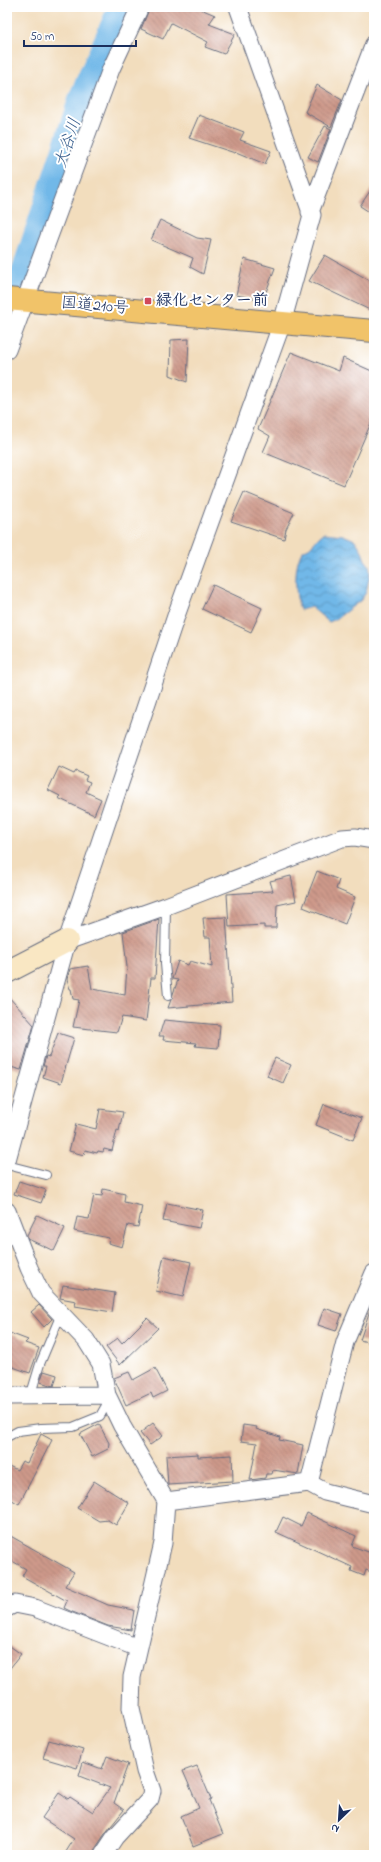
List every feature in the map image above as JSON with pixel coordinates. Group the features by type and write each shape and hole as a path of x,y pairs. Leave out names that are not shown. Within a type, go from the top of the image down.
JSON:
{"highway":[{"name":"国道210号","path":"16,300 374,332"}],"street":[{"path":"7,350 16,300 111,69 140,7"},
{"path":"7,1160 67,941 177,613 282,323 312,216 238,7"},
{"path":"310,212 374,44"},
{"path":"7,972 67,941 166,906 342,838 355,837 374,840"},
{"path":"7,1211 29,1268 41,1293 86,1340 101,1364 108,1398 122,1426 166,1500 163,1543 132,1677 131,1708 145,1770 152,1791 150,1799 115,1837 103,1855"},
{"path":"309,1484 345,1342 374,1273"},
{"path":"7,1396 108,1398"},
{"path":"166,1500 309,1484 325,1492 374,1504"},
{"path":"7,1608 15,1604 35,1608 138,1648"}],"lane":[{"path":"166,906 165,964 168,996"},
{"path":"7,1166 46,1175"},
{"path":"30,1396 40,1364 61,1314"},
{"path":"7,1437 18,1431 41,1428 73,1427 100,1416 108,1398"}],"water":[{"path":"324,533 343,535 355,540 369,565 370,573 366,592 361,600 336,619 329,622 311,607 300,610 296,589 296,571 300,556 303,551 310,547"}],"building":[{"path":"150,7 196,7 215,15 209,24 235,34 224,54 205,47 208,42 171,23 163,39 141,29"},
{"path":"317,85 342,100 331,127 305,112"},
{"path":"199,115 244,132 240,140 271,151 265,164 236,152 235,153 189,138"},
{"path":"325,126 331,129 318,162 308,157"},
{"path":"374,185 374,215 360,206"},
{"path":"160,220 197,238 211,240 203,274 190,267 193,258 151,240"},
{"path":"325,255 374,283 374,312 309,281"},
{"path":"244,259 275,268 263,300 236,295"},
{"path":"189,339 187,382 170,375 171,340"},
{"path":"291,352 339,371 343,358 374,372 374,416 344,485 263,452 270,436 258,429"},
{"path":"244,492 294,513 286,529 284,539 231,521"},
{"path":"213,585 262,608 251,632 202,609"},
{"path":"59,767 74,774 76,771 87,776 85,780 90,782 86,792 101,799 94,815 58,798 60,796 48,790"},
{"path":"317,871 339,880 336,889 355,897 345,924 303,907"},
{"path":"291,876 296,901 277,905 276,928 264,928 264,925 229,927 227,894 273,891 270,881"},
{"path":"226,917 232,1002 168,1008 178,980 172,979 178,961 188,965 190,961 212,967 210,937 205,937 203,918"},
{"path":"159,919 155,978 151,978 146,1021 122,1017 117,1032 73,1027 79,1000 73,999 67,979 70,969 88,966 92,989 125,995 127,967 123,932"},
{"path":"7,995 34,1025 21,1070 7,1066"},
{"path":"164,1020 220,1025 218,1048 195,1046 196,1043 163,1040 164,1036 159,1036"},
{"path":"58,1033 74,1038 61,1083 43,1077 46,1066 43,1066 46,1056 49,1057"},
{"path":"275,1058 291,1065 283,1083 267,1076"},
{"path":"324,1104 362,1118 353,1140 316,1125"},
{"path":"100,1109 123,1112 119,1131 117,1130 112,1151 104,1149 103,1152 98,1151 97,1153 85,1150 84,1155 69,1151 76,1124 96,1129"},
{"path":"19,1181 46,1190 41,1203 14,1194"},
{"path":"103,1189 125,1194 124,1202 142,1206 138,1227 128,1225 122,1247 108,1243 109,1238 74,1231 77,1217 89,1219 94,1195 102,1196"},
{"path":"167,1203 203,1210 199,1228 163,1221"},
{"path":"37,1215 65,1228 54,1251 28,1239 27,1235"},
{"path":"164,1256 191,1262 183,1297 156,1291"},
{"path":"63,1285 115,1293 112,1312 75,1306 76,1301 60,1298"},
{"path":"372,1304 374,1304 374,1344 360,1340"},
{"path":"39,1305 52,1319 44,1327 31,1312"},
{"path":"324,1308 342,1314 336,1331 318,1325"},
{"path":"147,1318 158,1328 120,1365 106,1347 118,1338 122,1343"},
{"path":"7,1332 28,1340 25,1343 39,1348 30,1373 7,1365"},
{"path":"155,1368 167,1391 153,1398 151,1393 126,1405 114,1378 129,1372 133,1380"},
{"path":"44,1371 57,1375 54,1386 40,1382"},
{"path":"153,1423 163,1436 150,1445 140,1433"},
{"path":"99,1424 109,1443 108,1449 92,1457 80,1434"},
{"path":"243,1425 257,1427 256,1429 280,1437 279,1440 303,1445 298,1474 273,1470 272,1474 266,1474 265,1478 250,1480 257,1443 241,1441"},
{"path":"41,1434 52,1440 19,1504 7,1497 7,1465 17,1470 22,1461 27,1463"},
{"path":"198,1454 198,1457 232,1455 233,1481 168,1485 166,1456"},
{"path":"94,1481 129,1503 116,1525 108,1520 99,1521 77,1508"},
{"path":"307,1513 356,1536 352,1546 374,1554 374,1573 366,1570 364,1576 351,1571 352,1567 276,1532 283,1517 301,1526"},
{"path":"7,1534 74,1572 65,1586 108,1605 134,1610 131,1630 108,1626 70,1611 64,1608 67,1601 22,1576 26,1569 7,1558"},
{"path":"7,1644 21,1654 7,1672"},
{"path":"49,1740 83,1750 77,1768 43,1758"},
{"path":"107,1756 128,1764 114,1803 124,1810 107,1831 91,1855 64,1855 74,1839 42,1818 59,1793 68,1799 70,1797 93,1812 110,1788 79,1776 83,1762 102,1769"},
{"path":"197,1766 211,1799 209,1800 223,1834 193,1846 181,1816 199,1808 183,1771"}],"waterway":[{"name":"大谷川","path":"21,283 83,96 122,7"}],"place":[{"name":"緑化センター前","path":"148,301"}]}
